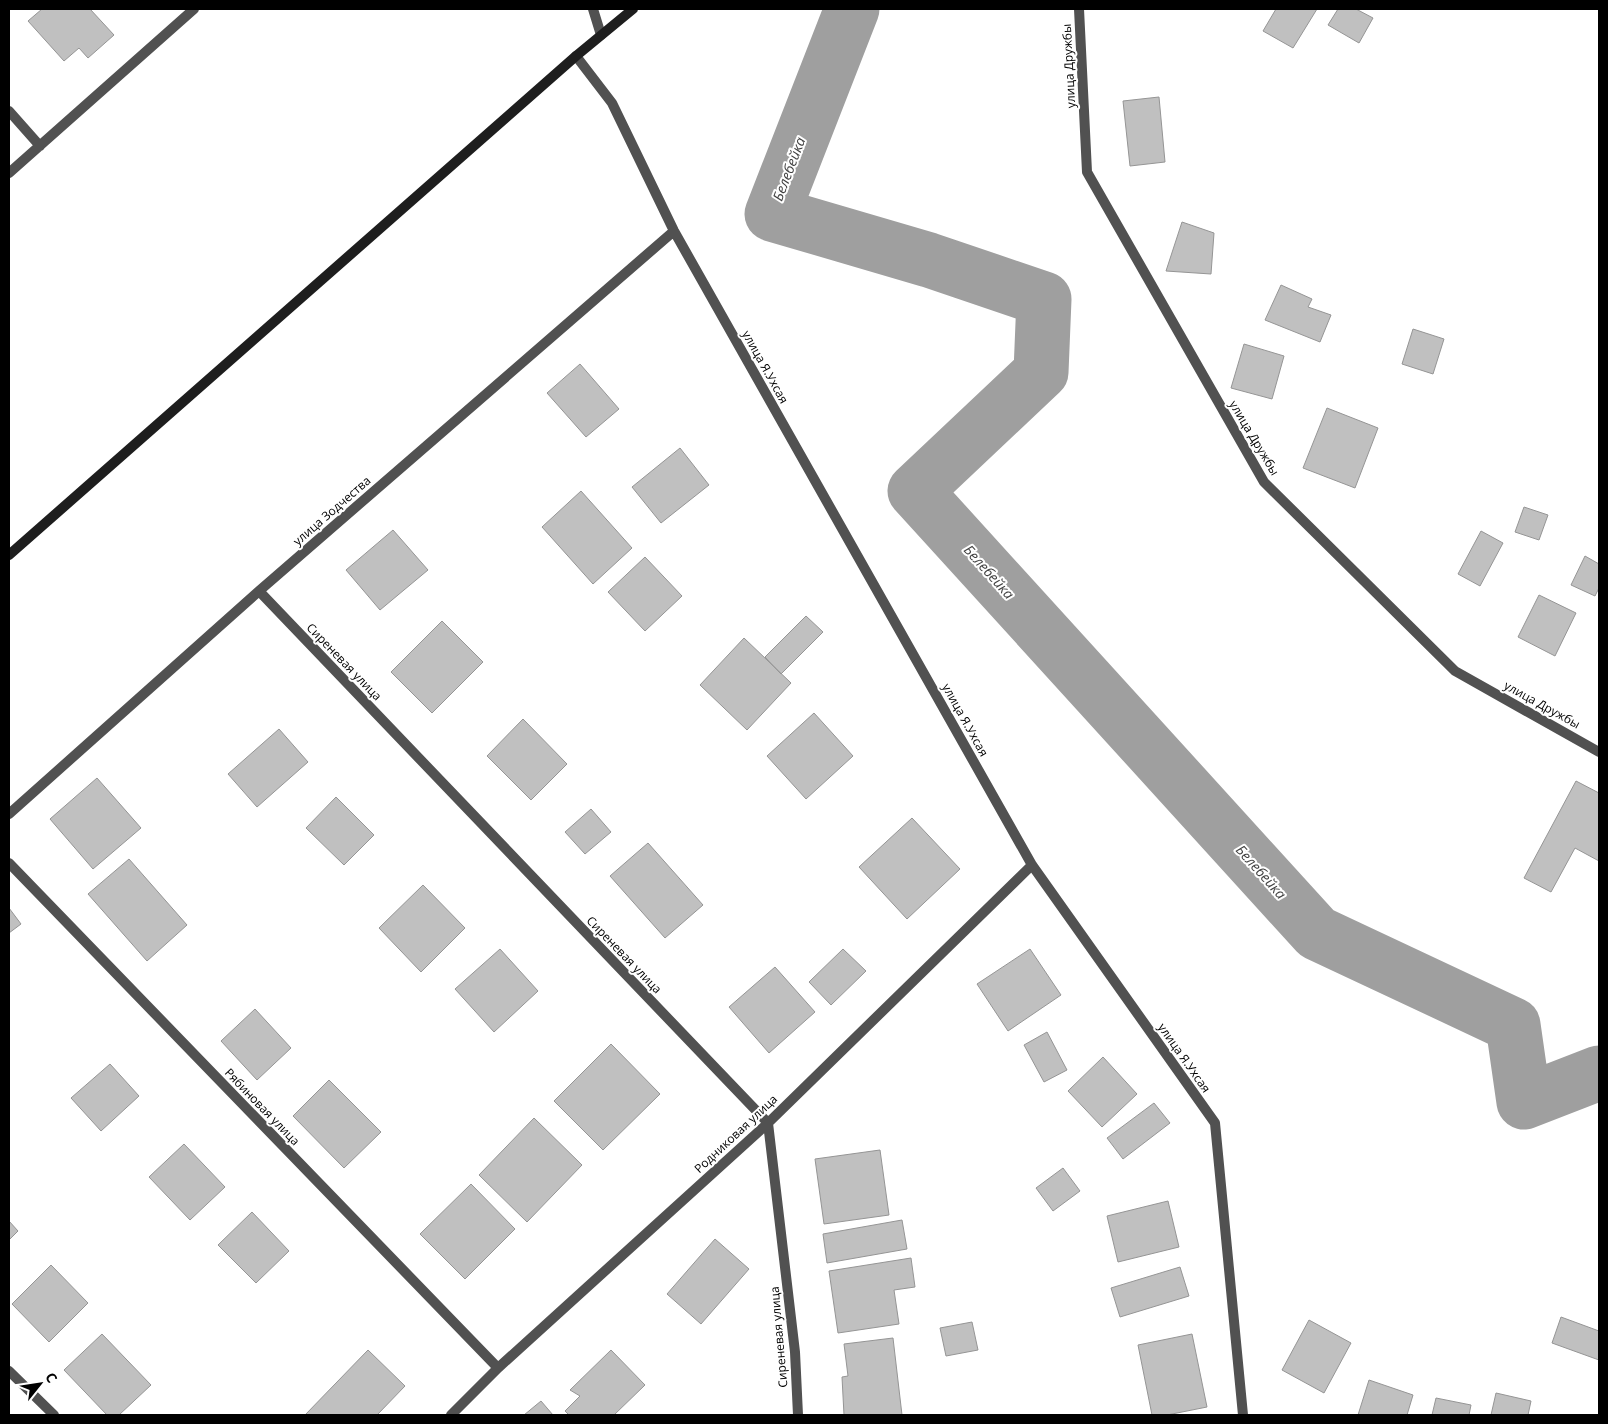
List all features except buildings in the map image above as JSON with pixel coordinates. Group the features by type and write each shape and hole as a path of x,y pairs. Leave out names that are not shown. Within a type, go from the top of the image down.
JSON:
{"main road":[{"path":"9,555 576,56 633,9"}],"street":[{"path":"9,173 194,9"},
{"path":"593,9 601,35"},
{"name":"улица Дружбы","path":"1079,9 1087,172 1264,482 1455,671 1599,752"},
{"name":"улица Я.Ухсая","path":"576,56 612,103 674,231 1032,864 1215,1123 1243,1415"},
{"path":"9,111 40,146"},
{"name":"улица Зодчества","path":"9,814 259,591 674,231"},
{"name":"Сиреневая улица","path":"259,591 768,1123 795,1352 798,1415"},
{"name":"Рябиновая улица","path":"9,863 498,1368"},
{"name":"Родниковая улица","path":"451,1415 498,1368 768,1123 1032,864"},
{"path":"9,1371 54,1415"}],"waterway":[{"name":"Белебейка","path":"852,9 772,214 929,260 1044,299 1041,372 915,491 1317,933 1513,1025 1524,1102 1599,1073"}]}
